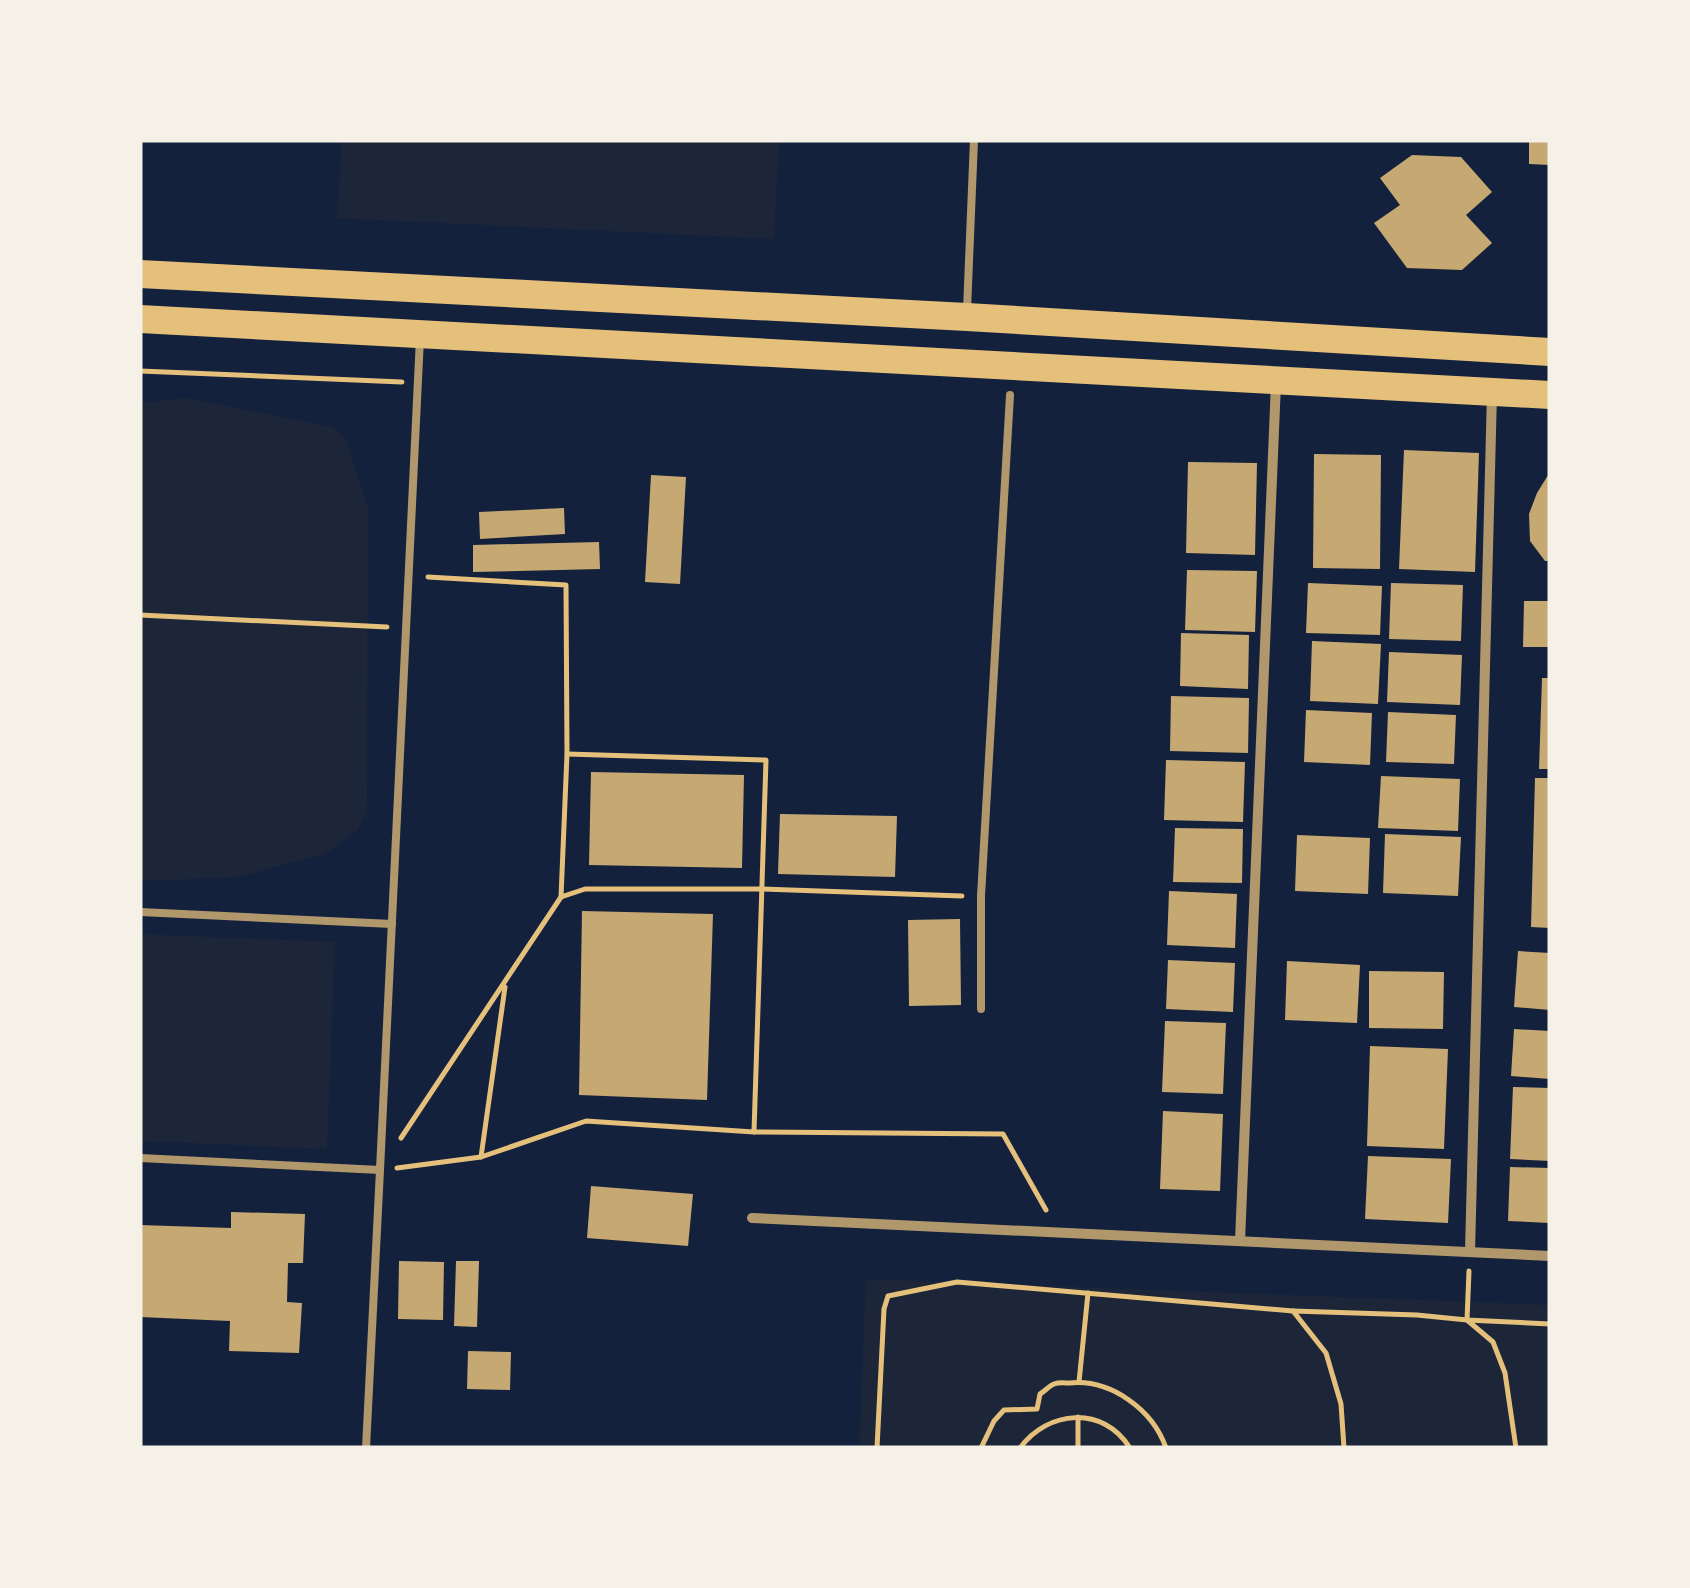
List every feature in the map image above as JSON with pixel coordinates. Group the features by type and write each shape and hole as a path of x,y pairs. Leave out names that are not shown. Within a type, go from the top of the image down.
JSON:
{"highway":[{"path":"140,274 1550,352"},
{"path":"140,319 1550,395"}],"street":[{"path":"1240,1241 1276,382"},
{"path":"1470,1252 1492,392"},
{"path":"752,1218 1550,1256"}],"lane":[{"path":"967,317 974,140"},
{"path":"366,1448 420,334"},
{"path":"981,1010 981,896 1010,396"},
{"path":"140,912 392,924"},
{"path":"140,1158 380,1170"}],"path":[{"path":"140,371 418,382"},
{"path":"380,1170 561,897 566,585 409,575"},
{"path":"140,615 406,628"},
{"path":"566,754 766,760 754,1132"},
{"path":"561,897 585,889 760,889 981,896"},
{"path":"482,1157 505,983"},
{"path":"380,1170 482,1157 586,1121 754,1132 1003,1134 1058,1233"},
{"path":"1467,1320 1470,1252"},
{"path":"877,1448 884,1309 888,1296 957,1282 1293,1311 1550,1324"},
{"path":"1079,1382 1088,1293"},
{"path":"1293,1311 1326,1353 1341,1404 1344,1448"},
{"path":"1467,1320 1493,1342 1505,1373 1516,1448"},
{"path":"981,1448 1004,1410 1038,1409 1040,1394 1054,1384 1079,1382 1105,1387 1129,1399 1148,1416 1166,1448"},
{"path":"1020,1448 1030,1434 1052,1420 1078,1417 1103,1423 1124,1438 1130,1448"},
{"path":"1078,1417 1078,1448"}],"shaded area":[{"path":"342,140 779,140 774,239 337,218"},
{"path":"186,398 333,427 346,439 368,508 367,812 356,832 324,854 238,877 151,881 140,880 140,403"},
{"path":"140,934 335,942 327,1149 140,1141"},
{"path":"866,1279 1550,1305 1550,1448 859,1448"}],"building":[{"path":"1529,140 1550,140 1550,165 1529,164"},
{"path":"1412,155 1461,157 1492,192 1466,215 1492,243 1462,270 1407,268 1374,223 1400,205 1380,178"},
{"path":"1404,450 1479,453 1475,572 1399,569"},
{"path":"1314,454 1381,455 1380,569 1313,568"},
{"path":"1188,462 1257,463 1255,555 1186,553"},
{"path":"1550,472 1550,561 1545,561 1530,541 1529,514"},
{"path":"651,475 686,477 680,584 645,582"},
{"path":"564,508 565,534 480,539 479,512"},
{"path":"599,542 600,569 473,572 473,545"},
{"path":"1187,570 1257,571 1255,632 1185,630"},
{"path":"1308,583 1382,586 1380,635 1306,633"},
{"path":"1391,583 1463,585 1461,641 1389,639"},
{"path":"1524,601 1550,601 1550,647 1523,647"},
{"path":"1181,633 1249,635 1248,689 1180,686"},
{"path":"1312,641 1381,644 1378,704 1310,701"},
{"path":"1389,652 1462,655 1460,705 1387,702"},
{"path":"1542,678 1550,678 1550,769 1539,769"},
{"path":"1171,696 1249,698 1248,753 1170,751"},
{"path":"1306,710 1372,713 1370,765 1304,762"},
{"path":"1388,712 1456,715 1454,764 1386,762"},
{"path":"1166,760 1245,762 1243,822 1164,820"},
{"path":"591,772 744,775 742,868 589,865"},
{"path":"1381,776 1460,779 1458,831 1378,828"},
{"path":"1535,778 1550,778 1550,928 1531,927"},
{"path":"780,814 897,816 895,877 778,874"},
{"path":"1175,828 1243,829 1242,883 1173,882"},
{"path":"1385,834 1461,837 1458,896 1383,893"},
{"path":"1297,835 1370,838 1368,894 1295,891"},
{"path":"1169,891 1237,894 1235,948 1167,945"},
{"path":"582,911 713,914 707,1100 579,1095"},
{"path":"960,919 961,1005 909,1006 908,920"},
{"path":"1518,951 1550,953 1550,1010 1514,1007"},
{"path":"1168,960 1235,963 1233,1012 1166,1009"},
{"path":"1287,961 1360,965 1357,1023 1285,1020"},
{"path":"1369,971 1444,972 1443,1029 1369,1028"},
{"path":"1165,1021 1226,1023 1223,1094 1162,1092"},
{"path":"1514,1029 1550,1031 1550,1079 1511,1076"},
{"path":"1370,1046 1448,1049 1444,1149 1367,1146"},
{"path":"1513,1087 1550,1088 1550,1161 1510,1159"},
{"path":"1163,1111 1223,1114 1220,1191 1160,1189"},
{"path":"1368,1156 1451,1159 1448,1223 1365,1219"},
{"path":"1510,1167 1550,1168 1550,1223 1508,1221"},
{"path":"591,1186 693,1194 688,1246 587,1238"},
{"path":"231,1212 305,1214 303,1263 288,1263 287,1302 302,1303 299,1353 229,1351 230,1321 140,1317 140,1225 231,1228"},
{"path":"399,1261 444,1262 443,1320 398,1319"},
{"path":"456,1261 479,1261 477,1327 454,1326"},
{"path":"468,1351 511,1352 510,1390 467,1389"}]}
